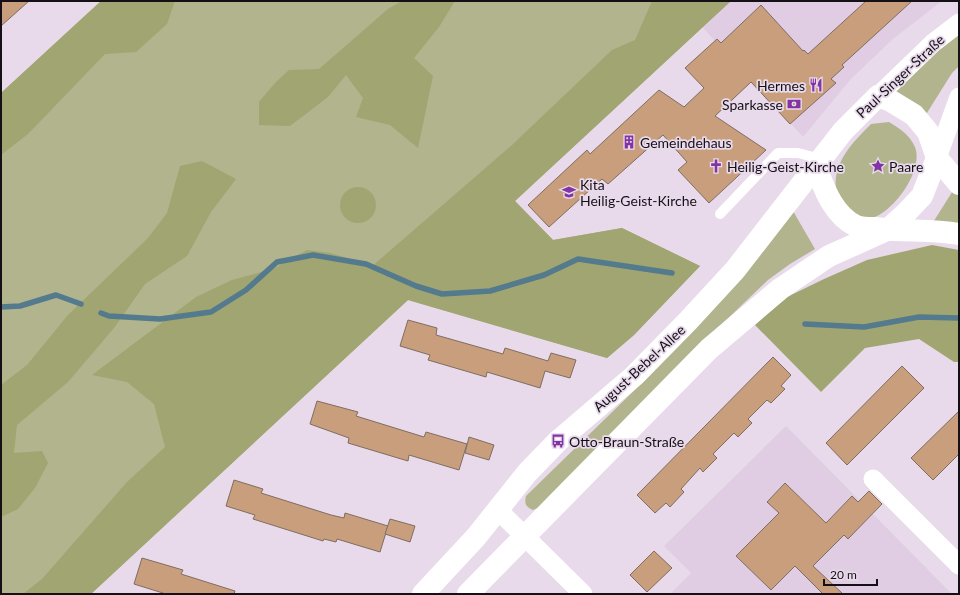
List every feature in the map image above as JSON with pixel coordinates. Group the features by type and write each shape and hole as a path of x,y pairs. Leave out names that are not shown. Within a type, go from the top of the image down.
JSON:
{"street":[{"name":"Paul-Singer-Straße","path":"843,131 933,43 959,23"},
{"path":"878,96 891,101 914,115 928,132 937,158 959,184"},
{"path":"468,594 709,349 774,294 829,256 887,230 904,215 922,196 959,97"},
{"name":"August-Bebel-Allee","path":"423,594 449,568 527,473 558,441 634,376 735,270 843,131"},
{"path":"819,163 825,192 840,215 856,226 887,230 942,231 959,234"},
{"path":"873,480 959,565"},
{"path":"498,510 583,594"}],"lane":[{"path":"720,214 778,153 798,153 819,163"}],"shaded area":[{"path":"731,1 942,1 893,39 851,79 803,137 703,28"},
{"path":"786,426 952,594 670,594 691,573 664,546"}],"green space":[{"path":"101,1 731,1 515,201 553,240 622,228 700,266 634,335 607,358 408,300 91,594 1,594 1,93"},
{"path":"101,1 175,1 167,24 136,52 105,54 28,134 1,155 1,93"},
{"path":"402,1 455,1 439,27 414,58 433,76 418,148 390,125 356,117 363,98 346,75 328,97 290,126 259,125 259,102 275,83 289,70 319,69 388,9"},
{"path":"652,1 731,1 515,201 553,240 622,228 700,266 634,335 607,358 408,300 91,594 23,594 42,579 127,482 165,447 154,404 127,382 92,375 196,297 232,280 273,269 307,250 330,253 351,259 370,268 512,145 612,50 635,40"},
{"path":"959,32 959,66 952,73 925,116 893,95 922,62"},
{"path":"889,122 904,132 913,142 917,156 915,167 905,189 889,208 872,218 856,218 843,203 837,193 837,173 840,164 850,146 871,124"},
{"path":"202,161 236,179 211,212 187,256 145,284 114,328 68,382 17,425 14,453 42,451 48,463 35,488 18,509 1,517 1,385 27,365 68,315 148,238 167,213 180,166"},
{"path":"362,187 371,192 375,198 375,212 371,218 362,223 354,223 345,218 341,212 340,201 345,192 351,188"},
{"path":"954,189 959,194 959,227 932,224"},
{"path":"793,211 815,249 790,264 768,280 722,324 540,507 533,510 529,508 525,503 526,496 644,381"},
{"path":"932,245 959,250 959,362 954,362 919,339 865,348 821,392 755,325 787,297 824,279 867,260"}],"building":[{"path":"1,1 29,1 1,26"},
{"path":"866,1 912,1 842,65 844,67 831,79 836,83 790,124 751,82 715,116 766,150 709,203 678,170 687,162 663,135 608,184 602,179 549,227 528,205 587,150 590,154 659,90 684,107 704,88 685,68 717,39 721,43 761,5 803,51 804,50 808,54"},
{"path":"408,320 437,328 436,335 503,354 505,348 548,361 551,353 576,360 570,378 545,371 540,388 487,372 486,377 428,360 430,355 400,346"},
{"path":"773,357 791,375 781,386 785,389 771,403 767,400 748,419 752,423 738,437 734,433 713,454 717,458 703,472 700,468 681,489 684,492 670,507 666,503 655,513 637,495"},
{"path":"902,366 924,388 847,465 826,443"},
{"path":"317,401 358,412 356,416 424,437 426,432 467,444 459,470 409,455 408,461 348,443 349,438 310,424"},
{"path":"959,411 959,454 933,480 911,458"},
{"path":"469,437 494,445 489,460 465,453"},
{"path":"234,480 263,489 261,493 331,515 344,518 345,513 388,526 380,552 337,539 336,542 324,539 323,541 253,519 255,515 226,506"},
{"path":"785,483 826,523 852,496 858,502 869,491 882,504 848,539 844,535 813,566 843,594 823,594 795,566 771,590 736,556 779,513 767,502"},
{"path":"390,519 415,526 410,542 385,534"},
{"path":"654,551 672,568 647,592 630,575"},
{"path":"142,558 183,570 181,574 235,591 234,594 166,594 134,584"}],"waterway":[{"path":"101,313 109,316 160,319 211,312 246,290 277,262 313,255 366,264 416,286 442,294 490,291 544,275 578,259 672,273"},
{"path":"1,307 20,306 56,295 81,304"},
{"path":"805,324 864,327 919,317 959,318"}],"place":[{"name":"Hermes","path":"816,85"},
{"name":"Sparkasse","path":"794,104"},
{"name":"Gemeindehaus","path":"629,142"},
{"name":"Heilig-Geist-Kirche","path":"716,166"},
{"name":"Paare","path":"878,166"},
{"name":"Kita Heilig-Geist-Kirche","path":"569,192"},
{"name":"Otto-Braun-Straße","path":"558,441"}]}
